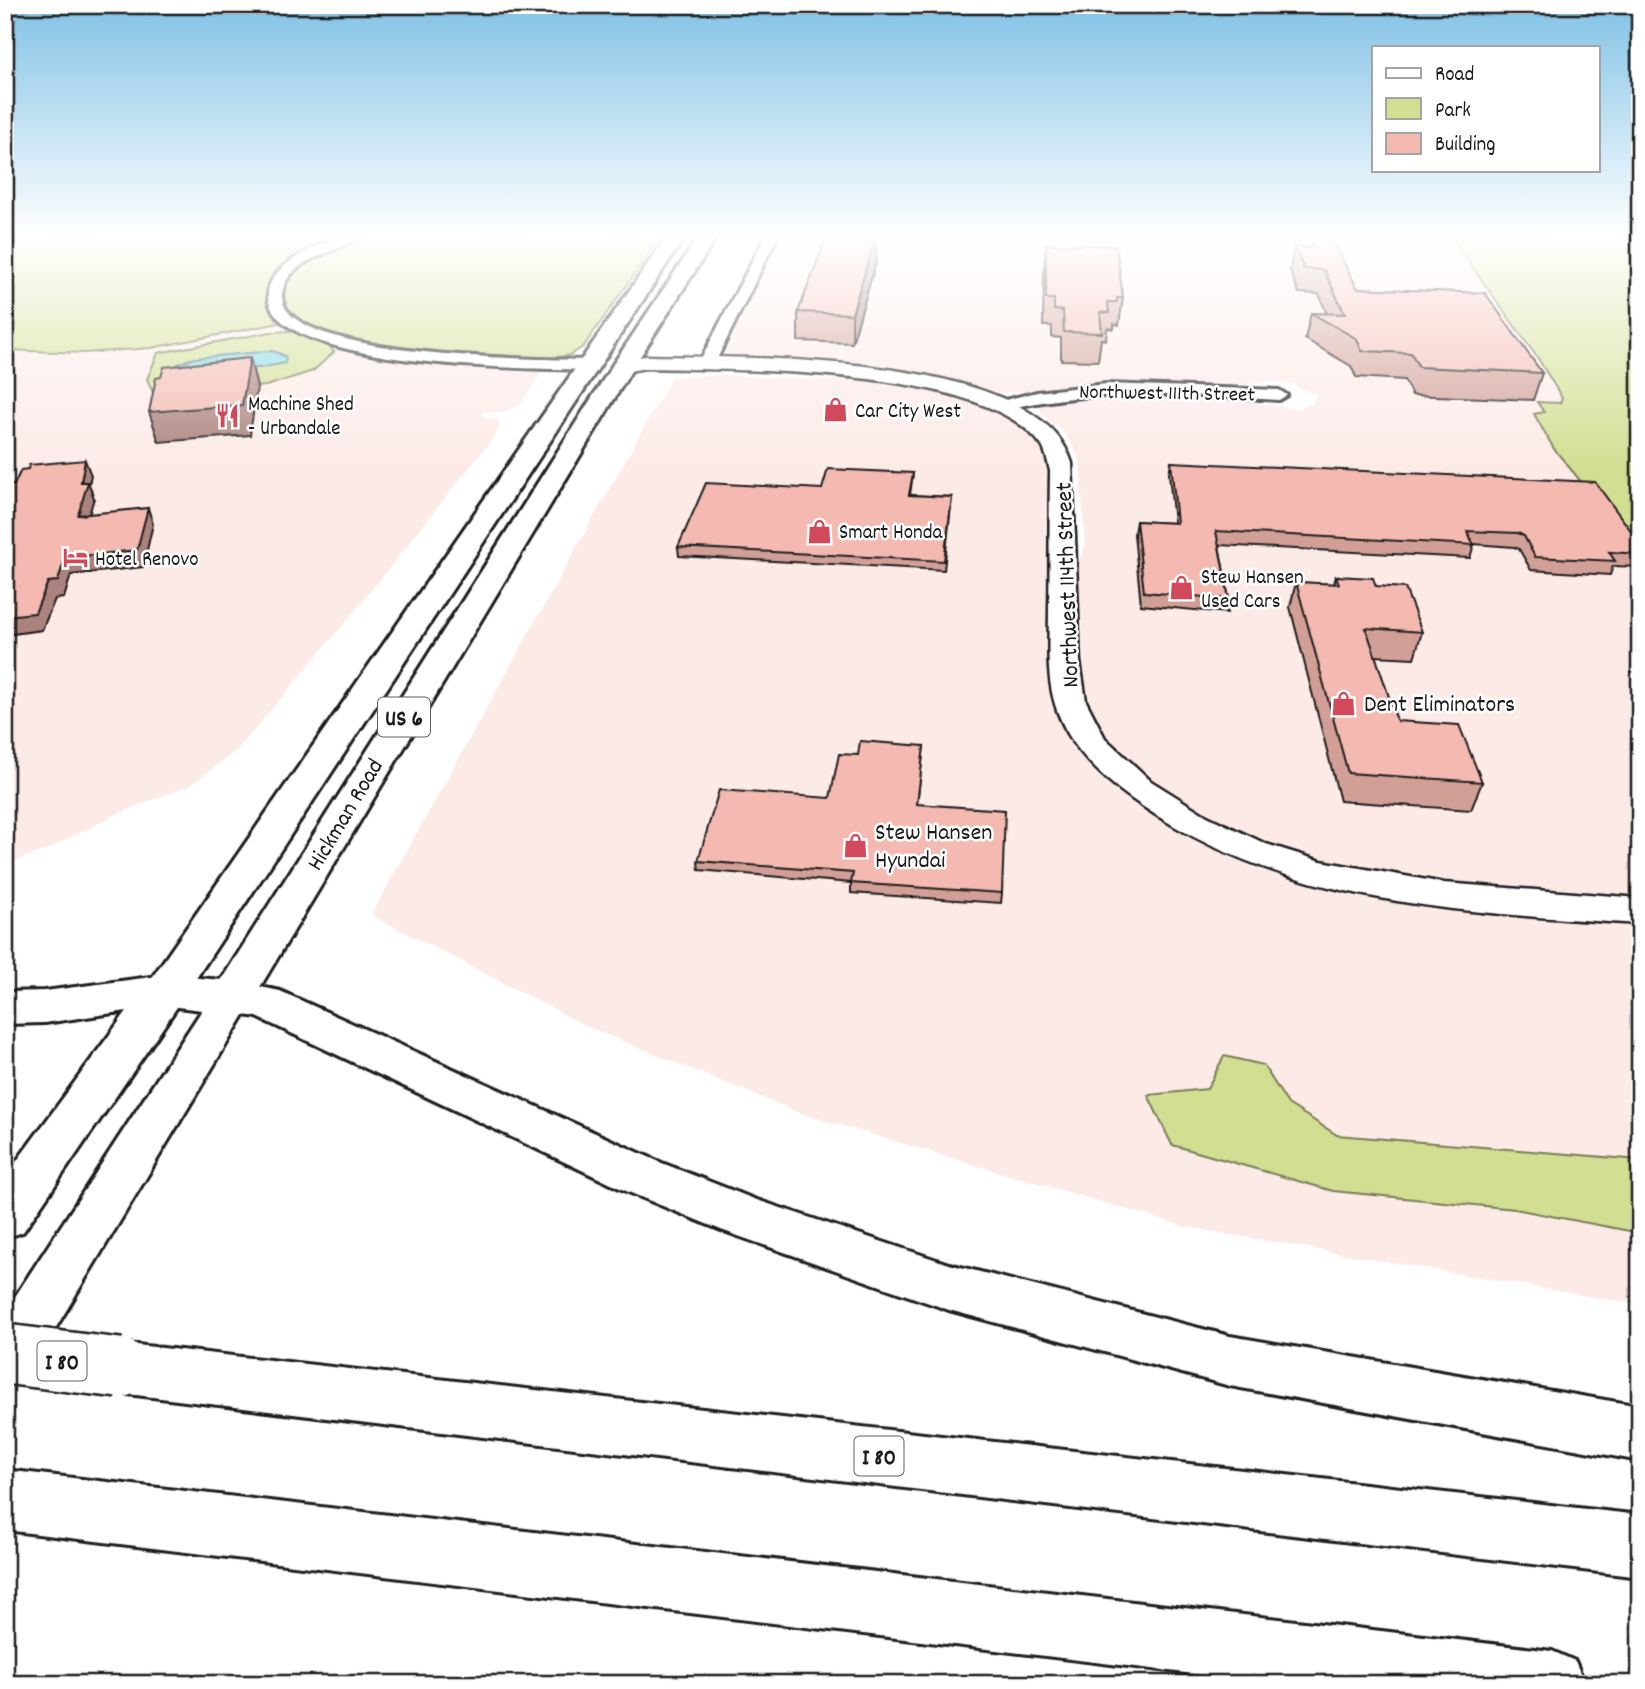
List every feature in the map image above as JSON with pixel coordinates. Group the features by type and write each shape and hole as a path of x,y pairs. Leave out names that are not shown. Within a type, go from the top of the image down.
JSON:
{"main road":[{"name":"Hickman Road","path":"5,1361 233,996 607,366 635,314"},
{"name":"Hickman Road","path":"5,1217 607,366 648,314"},
{"path":"5,1008 45,1007 166,990 233,996 265,1002 644,1177 739,1215 949,1287 1230,1361 1640,1434"},
{"name":"I 80","path":"5,1354 1640,1546"},
{"path":"27,1503 1552,1684"}],"street":[{"path":"283,314 293,325 336,342 398,355 839,377 851,374"},
{"path":"706,365 732,314"},
{"path":"607,366 646,362 927,381 1003,405"},
{"name":"Northwest 111th Street","path":"1003,405 1036,396 1097,388 1279,395"},
{"name":"Northwest 114th Street","path":"1003,405 1042,430 1058,454 1062,471 1064,645 1069,697 1084,732 1116,770 1152,799 1216,835 1313,871 1403,891 1640,911"}],"shaded area":[{"path":"743,314 1506,314 1571,403 1537,402 1640,553 1640,897 1427,881 1332,864 1260,841 1199,812 1153,782 1107,737 1086,696 1078,563 1085,546 1080,460 1067,436 1041,413 1041,407 1050,400 1123,393 1219,397 1297,409 1312,404 1316,395 1292,384 1268,381 1231,387 1111,384 1000,393 891,370 725,358 723,355"},
{"path":"311,316 556,352 519,406 502,412 482,412 482,416 500,422 497,433 350,617 237,750 191,785 112,816 49,849 5,864 5,350 84,353 151,348"},
{"path":"722,375 880,382 931,389 1002,413 1037,441 1047,466 1048,679 1052,702 1076,748 1089,763 1110,784 1172,828 1260,868 1332,891 1373,900 1468,912 1640,925 1640,1305 1186,1227 802,1114 590,1028 371,915 672,377"}],"green space":[{"path":"5,314 606,314 583,347 570,355 551,358 456,356 388,349 356,343 326,333 300,319 151,348 84,353 5,350"},
{"path":"1506,314 1640,314 1640,553 1554,449 1534,414 1544,412 1537,402 1560,403 1562,398"},
{"path":"291,331 330,346 334,352 313,371 266,386 155,397 147,379 158,353 271,332","holes":["273,351 285,356 285,363 260,368 169,368 190,359"]},
{"path":"1224,1056 1263,1065 1288,1104 1337,1135 1640,1160 1640,1233 1515,1209 1333,1191 1172,1145 1148,1095 1207,1089"}],"water":[{"path":"273,351 286,357 285,363 260,368 169,368 195,358"}],"building":[{"path":"1063,314 1100,314 1102,333 1064,332"},
{"path":"1312,314 1500,314 1542,373 1419,367 1411,353 1362,351 1357,339"},
{"path":"250,358 242,405 149,412 156,378 161,377 164,367"},
{"name":"Hotel Renovo","path":"85,460 81,482 88,482 78,515 148,508 137,550 65,558 58,581 48,582 35,613 5,616 5,486 14,485 21,470 28,469 29,465"},
{"path":"1171,462 1595,482 1640,543 1640,554 1609,552 1615,561 1535,557 1524,536 1518,533 1467,531 1474,545 1216,531 1229,599 1144,592 1136,521 1177,523"},
{"name":"Smart Honda","path":"828,469 913,473 909,495 952,497 944,561 678,547 706,483 822,489"},
{"path":"1336,576 1373,578 1376,586 1405,588 1422,632 1366,628 1397,721 1459,725 1482,782 1348,773 1296,582 1339,584"},
{"name":"Stew Hansen Hyundai","path":"860,741 924,746 917,804 1005,810 1002,893 851,883 853,873 698,861 719,790 830,798 839,754 858,755"}],"place":[{"name":"Car City West","path":"835,410"},
{"name":"Machine Shed - Urbandale","path":"228,415"},
{"name":"Smart Honda","path":"819,531"},
{"name":"Hotel Renovo","path":"75,558"},
{"name":"Stew Hansen Used Cars","path":"1181,588"},
{"name":"Dent Eliminators","path":"1344,703"},
{"name":"Stew Hansen Hyundai","path":"855,845"}]}
